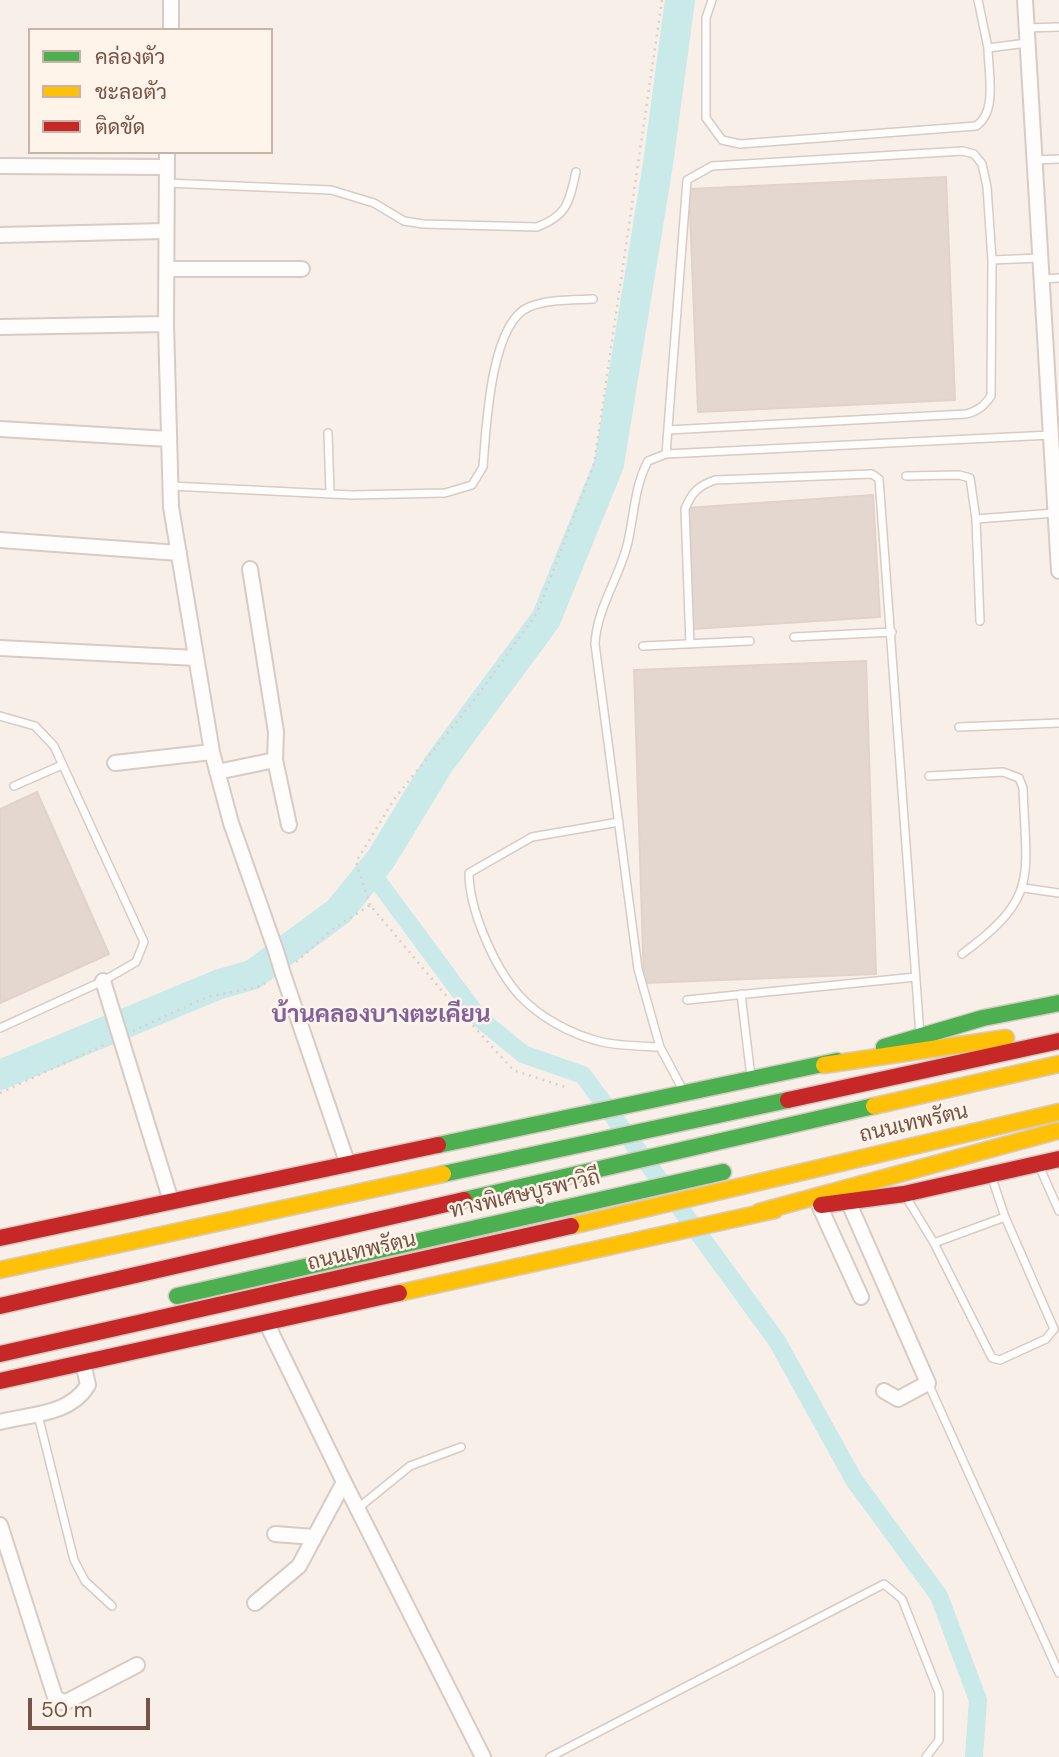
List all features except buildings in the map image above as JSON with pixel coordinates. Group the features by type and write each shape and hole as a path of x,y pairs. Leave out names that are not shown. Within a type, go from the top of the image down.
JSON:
{"main road":[{"path":"824,1065 983,1018 1059,1003"},
{"path":"0,1238 824,1065 1008,1037 1059,1025"},
{"path":"0,1270 1059,1041"},
{"name":"ทางพิเศษบูรพาวิถี","path":"0,1306 1059,1064"},
{"name":"ถนนเทพรัตน","path":"0,1354 444,1255 1059,1112"},
{"path":"0,1381 758,1212 1059,1130"},
{"path":"758,1212 904,1194 1059,1159"},
{"name":"ทางพิเศษบูรพาวิถี","path":"163,1300 733,1169"}],"street":[{"path":"171,28 172,0"},
{"path":"1025,0 1059,571"},
{"path":"0,166 167,159 165,231 170,486 212,752 231,823 348,1165"},
{"path":"0,235 165,231"},
{"path":"167,269 302,269"},
{"path":"0,327 166,324"},
{"path":"0,429 169,439"},
{"path":"0,540 179,553"},
{"path":"250,569 276,732 275,760 289,825"},
{"path":"0,648 196,659"},
{"path":"115,763 212,752"},
{"path":"217,772 275,760"},
{"path":"103,981 171,1200"},
{"path":"848,1201 928,1383 898,1399 884,1391"},
{"path":"819,1205 861,1297"},
{"path":"267,1322 357,1509 483,1757"},
{"path":"0,1422 37,1414 77,1400 88,1385 83,1363"},
{"path":"255,1603 291,1576 344,1482"},
{"path":"0,1525 55,1697 62,1702 68,1701 137,1665"},
{"path":"275,1534 314,1537"}],"lane":[{"path":"712,0 706,18 706,118 722,140 740,144 976,126 985,121 989,110 988,48 978,0"},
{"path":"988,48 1059,27"},
{"path":"666,454 684,194 687,180 694,173 712,166 963,151 974,154 982,164 992,260 991,396 977,411 966,414 668,430"},
{"path":"1034,160 1059,159"},
{"path":"165,183 331,190 374,203 404,221 537,227 554,220 562,213 569,201 576,172"},
{"path":"992,260 1040,258"},
{"path":"1041,279 1059,278"},
{"path":"170,486 330,494 446,493 472,485 483,467 493,366 513,320 527,307 542,303 593,299"},
{"path":"328,433 330,494"},
{"path":"686,1095 660,1047 638,969 595,644 596,625 626,547 641,473 648,461 666,454 1051,435"},
{"path":"690,643 685,509 691,494 701,485 715,480 872,474 879,479 920,1036"},
{"path":"906,477 966,475 974,485 980,621"},
{"path":"976,519 1055,513"},
{"path":"794,637 892,632"},
{"path":"643,646 750,641"},
{"path":"0,716 34,726 54,746 144,942 136,962 103,981 0,1028"},
{"path":"959,727 1059,723"},
{"path":"14,786 62,765"},
{"path":"929,776 1003,772 1019,778 1023,802 1024,888 1009,915 992,933 962,954"},
{"path":"619,822 532,837 469,873 469,893 492,953 519,995 554,1023 601,1042 660,1047"},
{"path":"1024,888 1059,893"},
{"path":"687,1000 916,977"},
{"path":"741,995 751,1081"},
{"path":"1038,1164 1059,1211"},
{"path":"904,1194 934,1243 992,1358 1000,1360 1046,1339 1054,1329 1005,1217 991,1175"},
{"path":"934,1243 1005,1217"},
{"path":"928,1383 1059,1673"},
{"path":"37,1414 74,1560 85,1581 112,1606"},
{"path":"357,1509 410,1466 461,1447"},
{"path":"550,1757 884,1584 902,1599 939,1693 939,1740 926,1757"}],"path":[{"path":"370,905 356,862 395,798 475,699 537,613 594,464 662,0"}],"waterway":[{"path":"0,1075 220,984 252,975 339,911 381,859 438,765 546,619 609,464 658,164 680,0"},
{"path":"371,872 479,1018 523,1054 583,1075 777,1341 854,1480 939,1596 978,1700 974,1757"}],"traffic: fast":[{"path":"884,1047 983,1018 1059,1003"},
{"path":"438,1145 837,1061"},
{"path":"443,1174 788,1100"},
{"path":"464,1200 874,1106"},
{"path":"177,1296 723,1172"}],"traffic: slow":[{"path":"824,1065 1006,1038"},
{"path":"874,1106 1059,1064"},
{"path":"571,1226 1059,1112"},
{"path":"759,1212 1057,1131"},
{"path":"0,1270 443,1174"},
{"path":"399,1293 775,1210"}],"traffic: jam":[{"path":"788,1100 1059,1041"},
{"path":"0,1238 438,1145"},
{"path":"821,1205 904,1194 1059,1159"},
{"path":"0,1306 464,1200"},
{"path":"0,1354 571,1226"},
{"path":"0,1381 399,1293"}],"district":[{"name":"บ้านคลองบางตะเคียน","path":"381,1016"}]}
